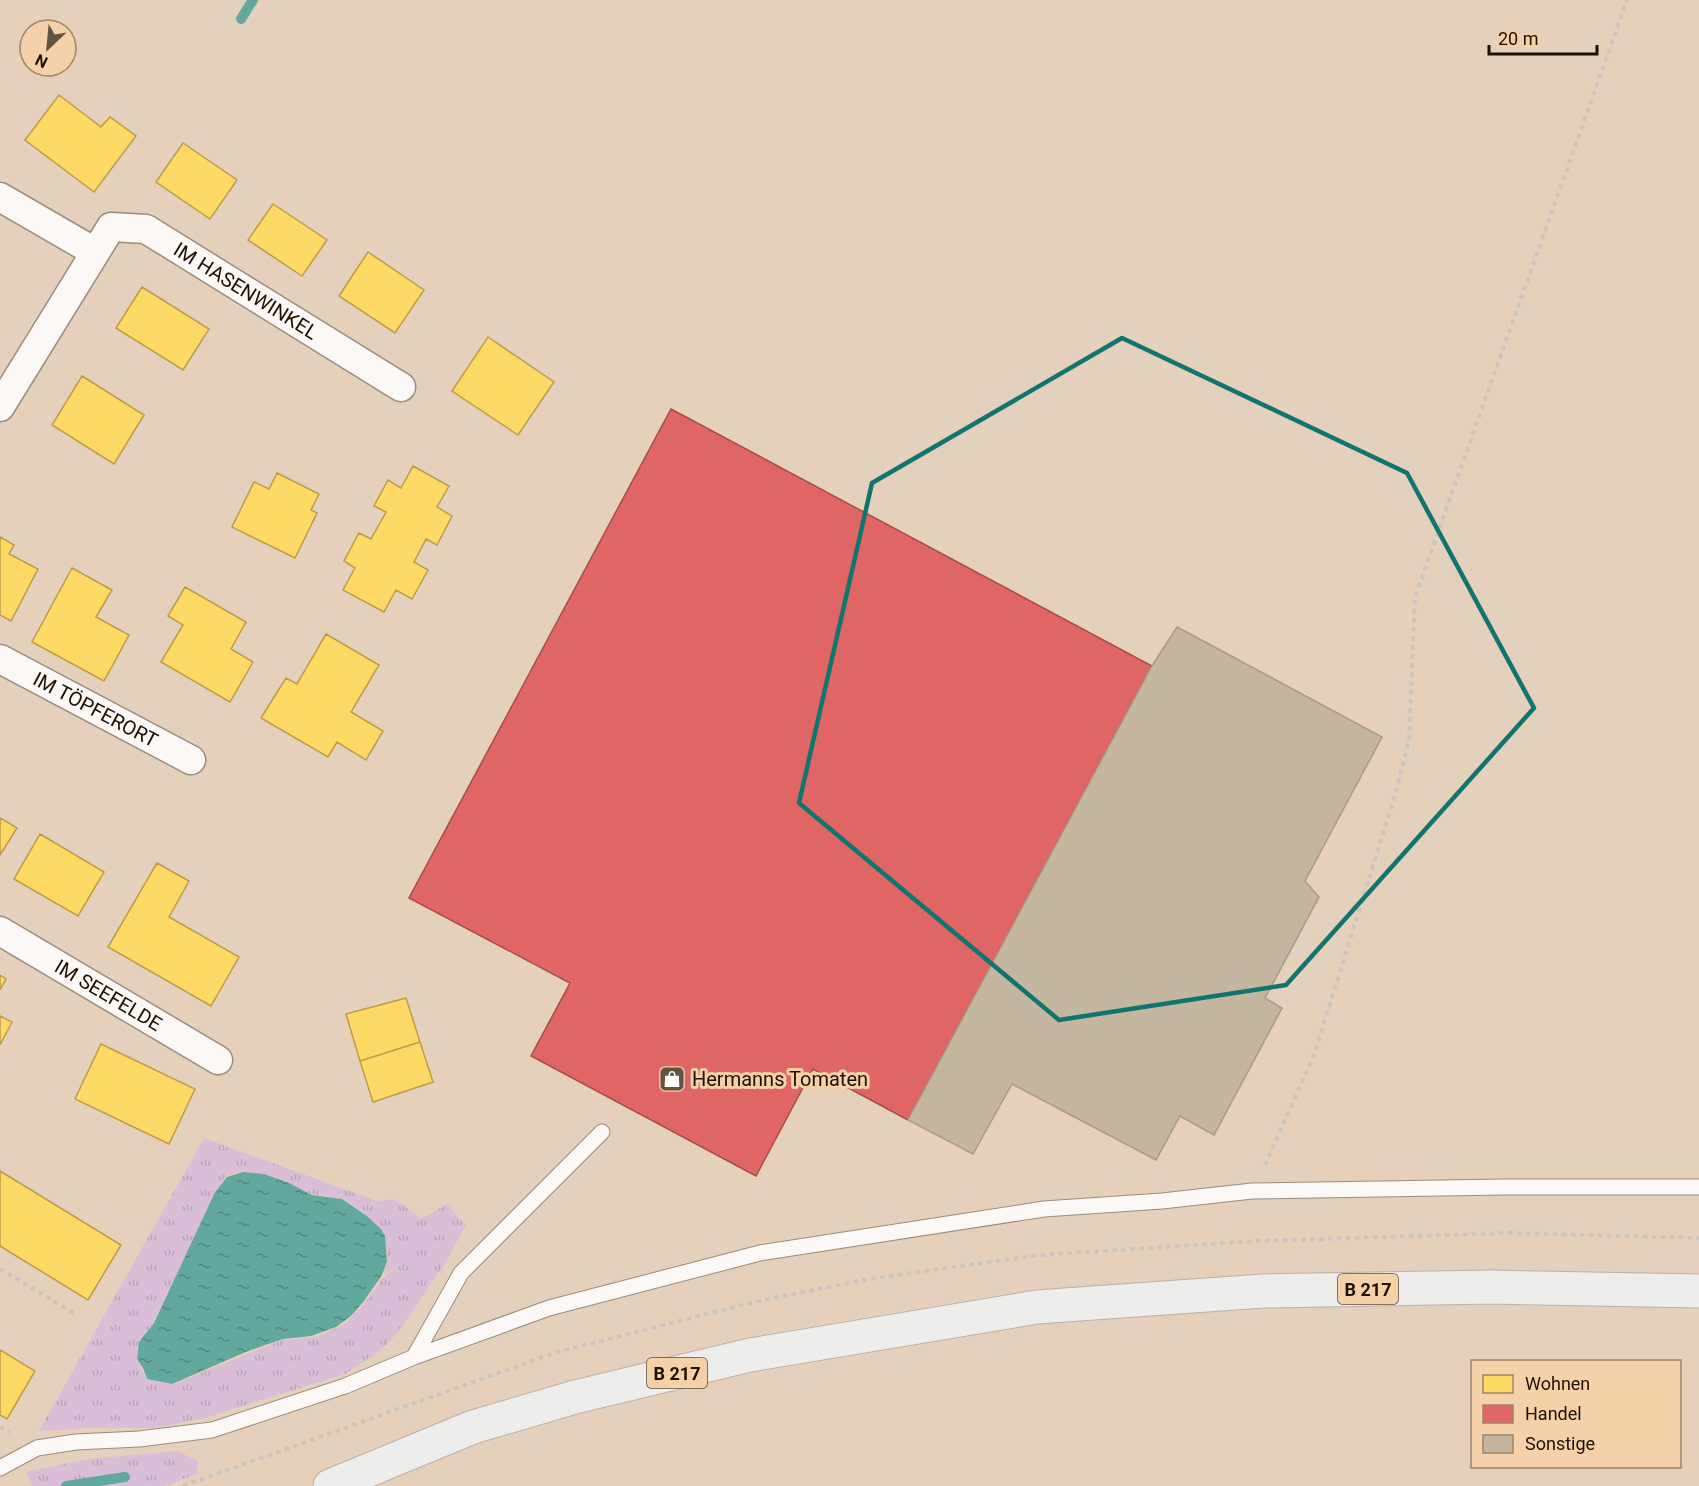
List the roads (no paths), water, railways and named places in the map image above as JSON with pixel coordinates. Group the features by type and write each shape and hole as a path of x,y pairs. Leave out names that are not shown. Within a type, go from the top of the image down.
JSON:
{"main road":[{"name":"B 217","path":"330,1486 473,1427 575,1397 750,1355 1037,1306 1263,1290 1490,1287 1699,1291"}],"street":[{"path":"0,197 95,252 0,407"},
{"name":"IM HASENWINKEL","path":"95,252 111,227 146,229 401,387"},
{"name":"IM TÖPFERORT","path":"0,659 191,760"},
{"name":"IM SEEFELDE","path":"0,931 218,1059"}],"lane":[{"path":"414,1357 461,1273 602,1132"},
{"path":"0,1468 37,1448 76,1442 139,1439 212,1430 345,1386 414,1357 549,1308 760,1253 1044,1209 1162,1201 1252,1191 1699,1187"}],"water":[{"path":"243,1172 264,1174 312,1195 342,1199 367,1216 385,1236 387,1261 382,1275 351,1316 336,1327 311,1336 283,1339 248,1351 172,1384 147,1379 137,1359 139,1342 154,1323 215,1192 227,1177"}],"waterway":[{"path":"241,19 253,0"},
{"path":"66,1486 125,1477"}],"place":[{"name":"Hermanns Tomaten","path":"672,1079"}]}
